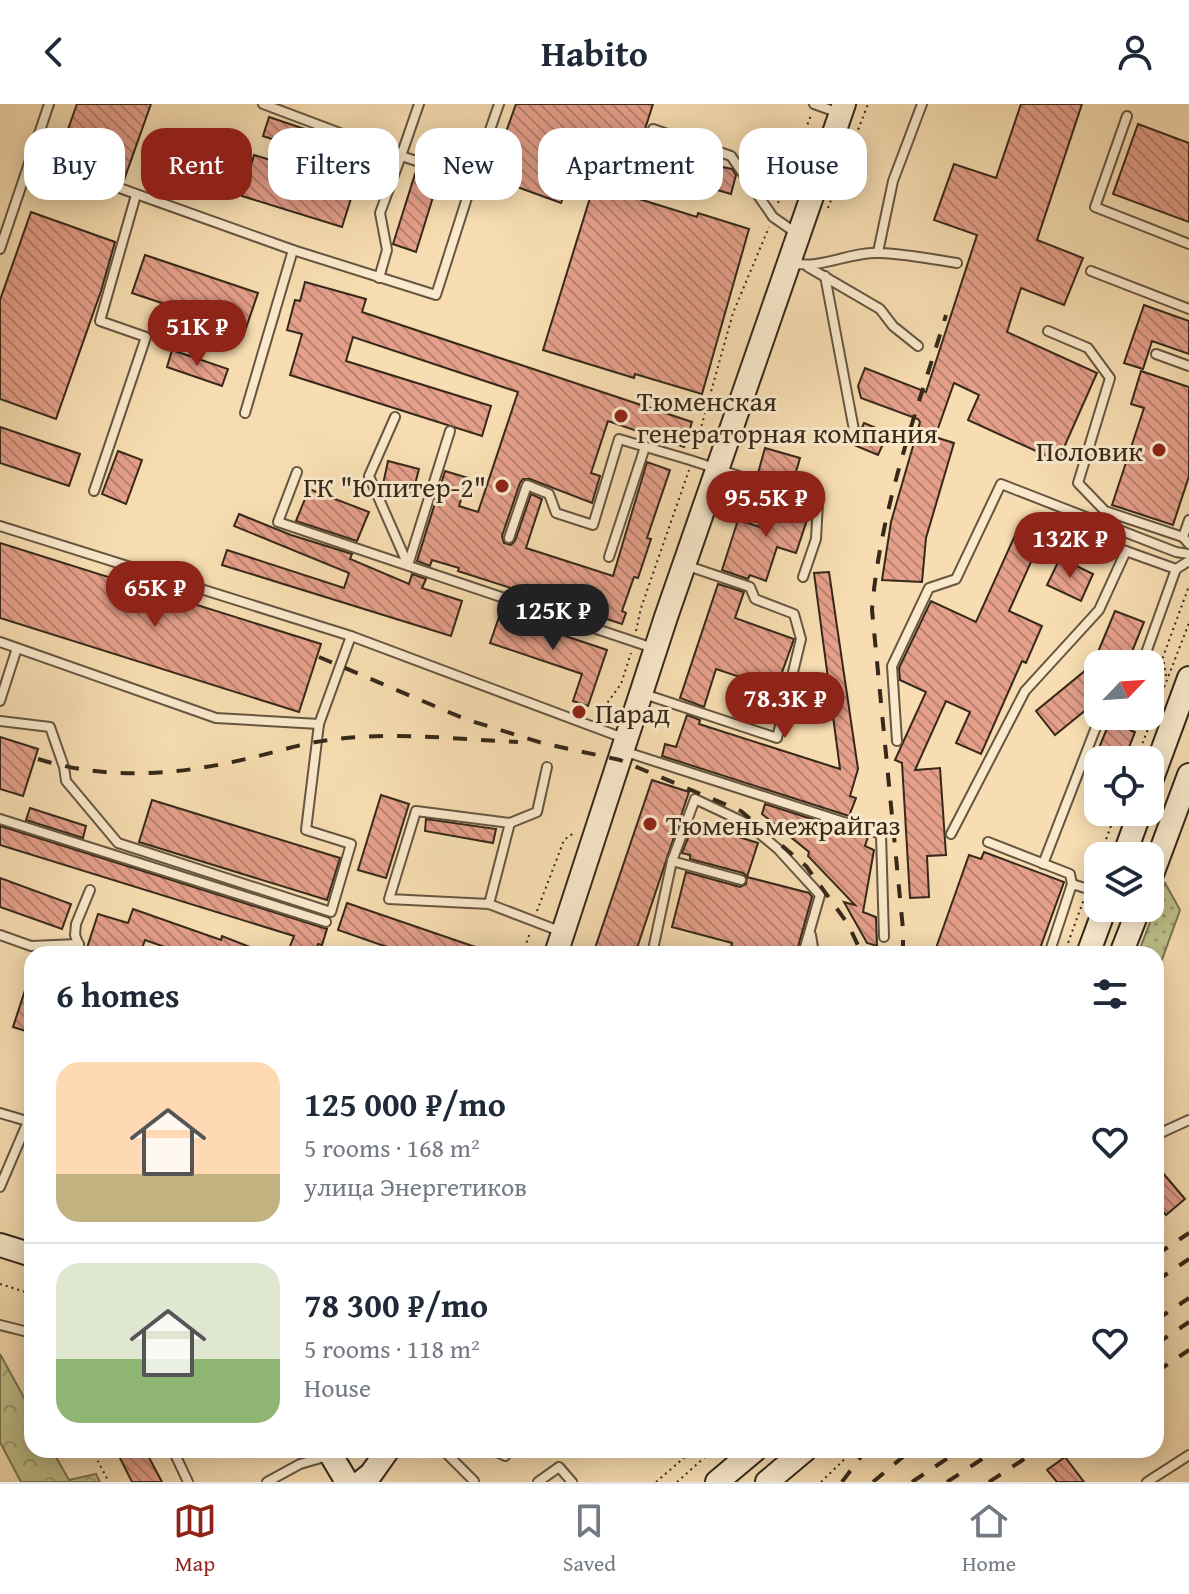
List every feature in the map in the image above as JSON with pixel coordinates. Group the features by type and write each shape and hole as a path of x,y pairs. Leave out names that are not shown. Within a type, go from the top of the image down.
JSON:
{"street":[{"path":"559,943 684,565 798,264 797,233 842,109"},
{"path":"1160,746 1178,678"},
{"path":"1164,842 1189,775"},
{"path":"1091,946 1100,922"},
{"path":"1124,946 1134,922"},
{"path":"0,1245 24,1252"},
{"path":"332,1458 347,1482"},
{"path":"361,1482 382,1458"},
{"path":"717,1482 746,1458"},
{"path":"767,1482 796,1458"}],"lane":[{"path":"40,128 49,104"},
{"path":"263,104 415,160"},
{"path":"379,278 387,250 380,213 419,104"},
{"path":"491,128 499,104"},
{"path":"815,104 842,109"},
{"path":"878,252 893,181 922,104"},
{"path":"1127,116 1095,207 1189,244"},
{"path":"723,153 731,156 773,217 797,233"},
{"path":"0,249 24,175"},
{"path":"125,191 293,250 436,295 466,200"},
{"path":"94,491 146,337 100,321 136,195"},
{"path":"245,413 293,250"},
{"path":"798,264 878,252 957,263"},
{"path":"798,264 825,276 880,309 893,326 918,346"},
{"path":"1091,271 1189,309"},
{"path":"825,276 854,430"},
{"path":"1048,331 1088,348 1110,378 1078,483 1105,511 1186,540 1189,520"},
{"path":"1156,354 1189,366"},
{"path":"395,417 369,476 408,565"},
{"path":"408,565 450,431"},
{"path":"509,538 527,485 549,494 556,513 593,525 619,439 818,502 816,539 803,577"},
{"path":"609,557 645,447"},
{"path":"297,472 278,522 657,649"},
{"path":"897,741 892,666 929,588 956,579 1001,484 1176,552 1189,554"},
{"path":"0,526 351,636 593,728 625,745 881,834 884,937"},
{"path":"1056,526 1176,569"},
{"path":"951,834 1025,691 1099,610 1126,551"},
{"path":"1147,650 1176,569 1189,561"},
{"path":"642,694 777,738 801,639 794,614 755,599 750,587 684,565"},
{"path":"0,721 50,727 66,781 118,843 331,912 351,844 306,830 319,724 351,636"},
{"path":"0,642 216,718 319,724"},
{"path":"0,701 17,648"},
{"path":"1043,864 1095,730"},
{"path":"547,767 537,812 510,823 416,811 389,899 489,904 534,921 559,943"},
{"path":"654,946 672,861 695,799 748,824 778,849 820,895 805,946"},
{"path":"0,819 326,922"},
{"path":"489,904 510,823"},
{"path":"988,842 1070,874 1072,884 1052,946"},
{"path":"672,861 741,880"},
{"path":"1072,884 1084,887"},
{"path":"79,946 75,935 76,924 90,890"},
{"path":"811,928 813,946"},
{"path":"0,936 31,946"},
{"path":"0,1113 24,1120"},
{"path":"1164,1131 1189,1120"},
{"path":"0,1187 24,1128"},
{"path":"0,1325 24,1331"},
{"path":"1147,1482 1189,1455"},
{"path":"177,1458 188,1482"},
{"path":"267,1482 316,1458"},
{"path":"451,1458 474,1481"},
{"path":"538,1482 559,1467 572,1482"}],"path":[{"path":"593,728 599,712 621,684 641,608 692,460 733,313 815,104"},
{"path":"829,207 868,104"},
{"path":"1178,678 1163,657 1189,586"},
{"path":"1143,746 1178,678 1189,623"},
{"path":"526,946 564,840 581,828"},
{"path":"1067,946 1084,897"},
{"path":"0,1284 24,1292"},
{"path":"96,1458 109,1482"},
{"path":"656,1482 684,1458"},
{"path":"677,1482 704,1458"},
{"path":"821,1482 846,1458"}],"green space":[{"path":"1165,883 1180,910 1164,954 1164,946 1141,946 1150,922 1164,922"},
{"path":"0,1354 24,1398 24,1458 57,1458 69,1480 96,1474 100,1482 21,1482 0,1442"}],"building":[{"path":"77,104 151,104 125,177 125,128 68,128"},
{"path":"516,104 653,104 645,128 538,128 538,195 522,189 522,128 507,128"},
{"path":"1021,104 1082,104 1037,240 1083,258 1064,305 1021,288 1007,332 1097,373 1058,461 968,420 979,395 954,383 935,437 954,443 926,538 922,582 882,580 891,522 920,422 861,398 858,386 865,368 926,392 977,235 934,220 954,164 996,178"},
{"path":"269,117 302,128 268,128 268,138 263,136"},
{"path":"1138,124 1189,143 1189,222 1113,194"},
{"path":"254,155 268,159 268,200 351,200 342,227 252,199"},
{"path":"723,167 732,169 736,175 731,194 723,192"},
{"path":"415,174 415,200 432,200 416,252 393,244"},
{"path":"589,200 642,200 749,229 702,394 635,374 634,378 543,350"},
{"path":"31,212 115,242 56,419 0,399 0,300"},
{"path":"145,255 258,293 245,331 132,293"},
{"path":"305,282 366,299 362,312 692,422 684,447 608,421 591,473 600,476 592,503 530,479 523,479 520,483 502,536 504,543 511,545 515,541 531,494 542,499 526,548 613,576 647,462 670,470 647,538 651,539 638,578 634,577 622,611 626,613 622,624 458,571 459,568 432,560 430,566 417,561 445,471 468,478 459,506 478,512 518,392 353,337 346,361 491,406 482,436 290,375 302,334 287,330 295,300 300,301"},
{"path":"1144,305 1189,321 1189,354 1152,341 1143,369 1124,363"},
{"path":"172,350 228,369 222,386 167,367"},
{"name":"Половик","path":"1141,371 1189,387 1189,476 1173,525 1112,505 1144,408 1131,404"},
{"path":"864,423 888,433 878,455 854,445"},
{"path":"0,427 80,454 69,486 0,463"},
{"path":"765,448 800,458 792,486 758,473"},
{"path":"118,451 142,460 126,504 102,494"},
{"path":"388,461 419,469 412,496 382,489"},
{"path":"309,489 369,512 357,541 296,521"},
{"path":"771,494 811,508 796,553 777,547 766,581 750,575 748,579 722,570 738,520 760,527"},
{"path":"239,514 291,535 352,554 350,559 409,584 412,574 426,579 422,588 462,601 451,636 222,565 227,550 344,588 349,573 234,526"},
{"path":"1021,522 1044,533 1009,611 1042,626 1026,663 1022,661 981,754 956,743 970,712 946,701 915,770 940,768 946,855 927,856 929,897 910,898 902,763 895,760 926,692 900,680 899,668 931,601 976,622"},
{"path":"0,543 321,644 299,712 0,618"},
{"path":"1060,558 1093,574 1081,601 1047,585"},
{"path":"829,572 858,769 850,796 856,798 849,816 662,756 665,744 676,747 687,715 700,720 699,724 840,769 814,573"},
{"path":"718,584 744,592 735,618 794,639 776,689 716,669 704,707 680,698"},
{"path":"1115,611 1144,622 1133,650 1099,650"},
{"path":"500,614 607,650 588,706 573,701 582,674 490,643"},
{"path":"1084,672 1084,711 1055,735 1036,711"},
{"path":"1106,730 1135,732 1130,746 1100,746"},
{"path":"0,737 38,749 23,796 0,789"},
{"path":"652,780 689,792 638,946 596,946"},
{"path":"381,795 409,804 386,878 358,870"},
{"path":"152,800 340,858 327,900 139,842"},
{"path":"765,804 868,837 865,846 874,850 863,912 876,917 877,946 867,943 844,902 855,905 808,856 809,852 762,814"},
{"path":"30,808 86,826 83,838 26,820"},
{"path":"426,819 496,829 493,843 425,831"},
{"path":"694,823 758,843 747,877 743,873 690,859 690,855 682,853"},
{"path":"0,826 327,929 322,945 290,946 294,936 0,845"},
{"path":"984,852 1064,882 1041,946 937,946 969,855 981,859"},
{"path":"686,872 740,887 746,884 747,877 809,893 812,897 798,946 731,946 732,943 672,927"},
{"path":"0,878 71,904 62,929 0,907"},
{"path":"347,903 472,946 384,946 338,930"},
{"path":"133,909 221,940 222,936 248,946 162,946 145,940 143,946 88,946 98,914 128,923"},
{"path":"24,993 24,1030 13,1027"},
{"path":"1164,1174 1185,1199 1166,1215 1164,1213"},
{"path":"120,1458 149,1458 162,1482 132,1482"},
{"path":"1066,1458 1084,1482 1057,1482 1047,1470"}],"railway":[{"path":"903,946 872,610 876,572 891,498 946,315"},
{"path":"319,657 465,719 542,743 620,760 741,811 806,866 848,924 858,946"},
{"path":"38,759 91,771 144,773 224,764 341,738 417,736 518,742"},
{"path":"1164,1250 1189,1233"},
{"path":"1164,1276 1189,1259"},
{"path":"1164,1315 1189,1298"},
{"path":"1164,1339 1189,1322"},
{"path":"1164,1367 1189,1350"},
{"path":"842,1482 860,1458"},
{"path":"873,1482 902,1458"},
{"path":"912,1482 948,1458"},
{"path":"947,1482 984,1458"},
{"path":"989,1482 1026,1458"}],"place":[{"name":"Тюменская генераторная компания","path":"621,416"},
{"name":"Половик","path":"1159,450"},
{"name":"ГК \"Юпитер-2\"","path":"502,486"},
{"name":"Парад","path":"579,712"},
{"name":"Тюменьмежрайгаз","path":"650,824"}]}
